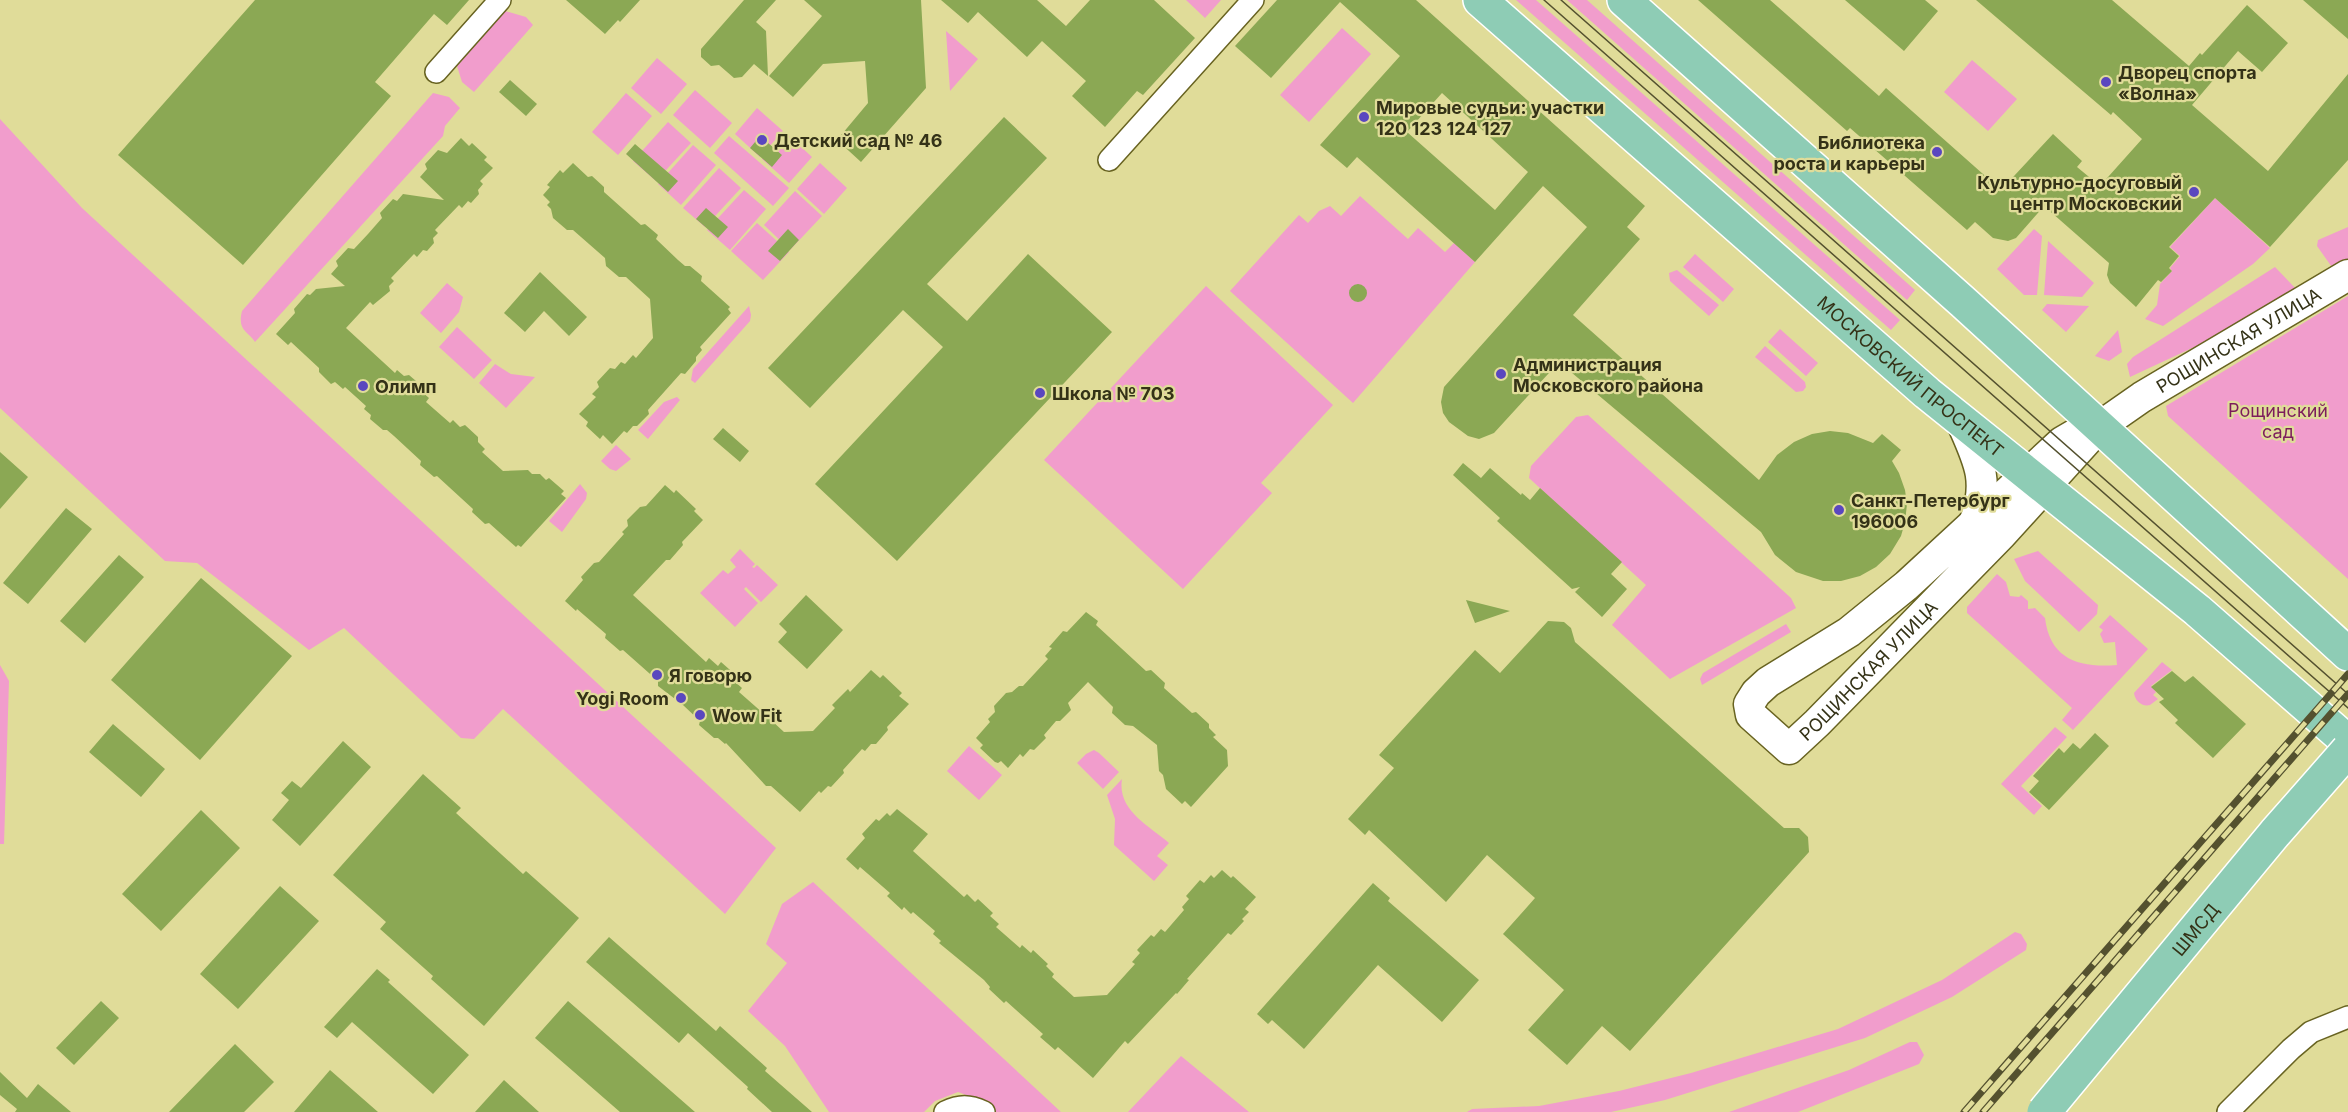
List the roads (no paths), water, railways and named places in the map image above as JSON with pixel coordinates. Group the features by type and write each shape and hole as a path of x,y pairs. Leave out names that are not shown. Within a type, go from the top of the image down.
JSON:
{"main road":[{"name":"МОСКОВСКИЙ ПРОСПЕКТ","path":"1480,0 1962,423 2197,610 2348,742"},
{"path":"1624,0 1902,247 2348,654"},
{"name":"ШМСД","path":"2044,1112 2275,833 2348,750"},
{"name":"ШМСД","path":"2055,1112 2278,839 2348,759"}],"street":[{"path":"436,72 500,0"},
{"path":"1109,160 1253,0"},
{"name":"РОЩИНСКАЯ УЛИЦА","path":"2035,481 2002,534 1789,749 1751,715 1749,704 1756,693 1768,682 1849,632 1907,585 1974,523 2035,481 2099,427 2142,397 2348,275"},
{"path":"1962,423 1980,465 1983,482 1982,497 1974,523"},
{"path":"2228,1112 2311,1032 2348,1017"},
{"path":"945,1112 957,1106 971,1106 984,1112"}],"tram line":[{"path":"1544,0 2348,708"},
{"path":"1561,0 2348,694"}],"railway":[{"path":"1964,1112 2348,674"},
{"path":"1983,1112 2348,694"}],"place":[{"name":"Дворец спорта «Волна»","path":"2106,82"},
{"name":"Мировые судьи: участки 120 123 124 127","path":"1364,117"},
{"name":"Детский сад № 46","path":"762,140"},
{"name":"Библиотека роста и карьеры","path":"1937,152"},
{"name":"Культурно-досуговый центр Московский","path":"2194,192"},
{"name":"Администрация Московского района","path":"1501,374"},
{"name":"Олимп","path":"363,386"},
{"name":"Школа № 703","path":"1040,393"},
{"name":"Санкт-Петербург 196006","path":"1839,510"},
{"name":"Я говорю","path":"657,675"},
{"name":"Yogi Room","path":"681,698"},
{"name":"Wow Fit","path":"700,715"}],"park label":[{"name":"Рощинский сад","path":"2278,420"}]}
